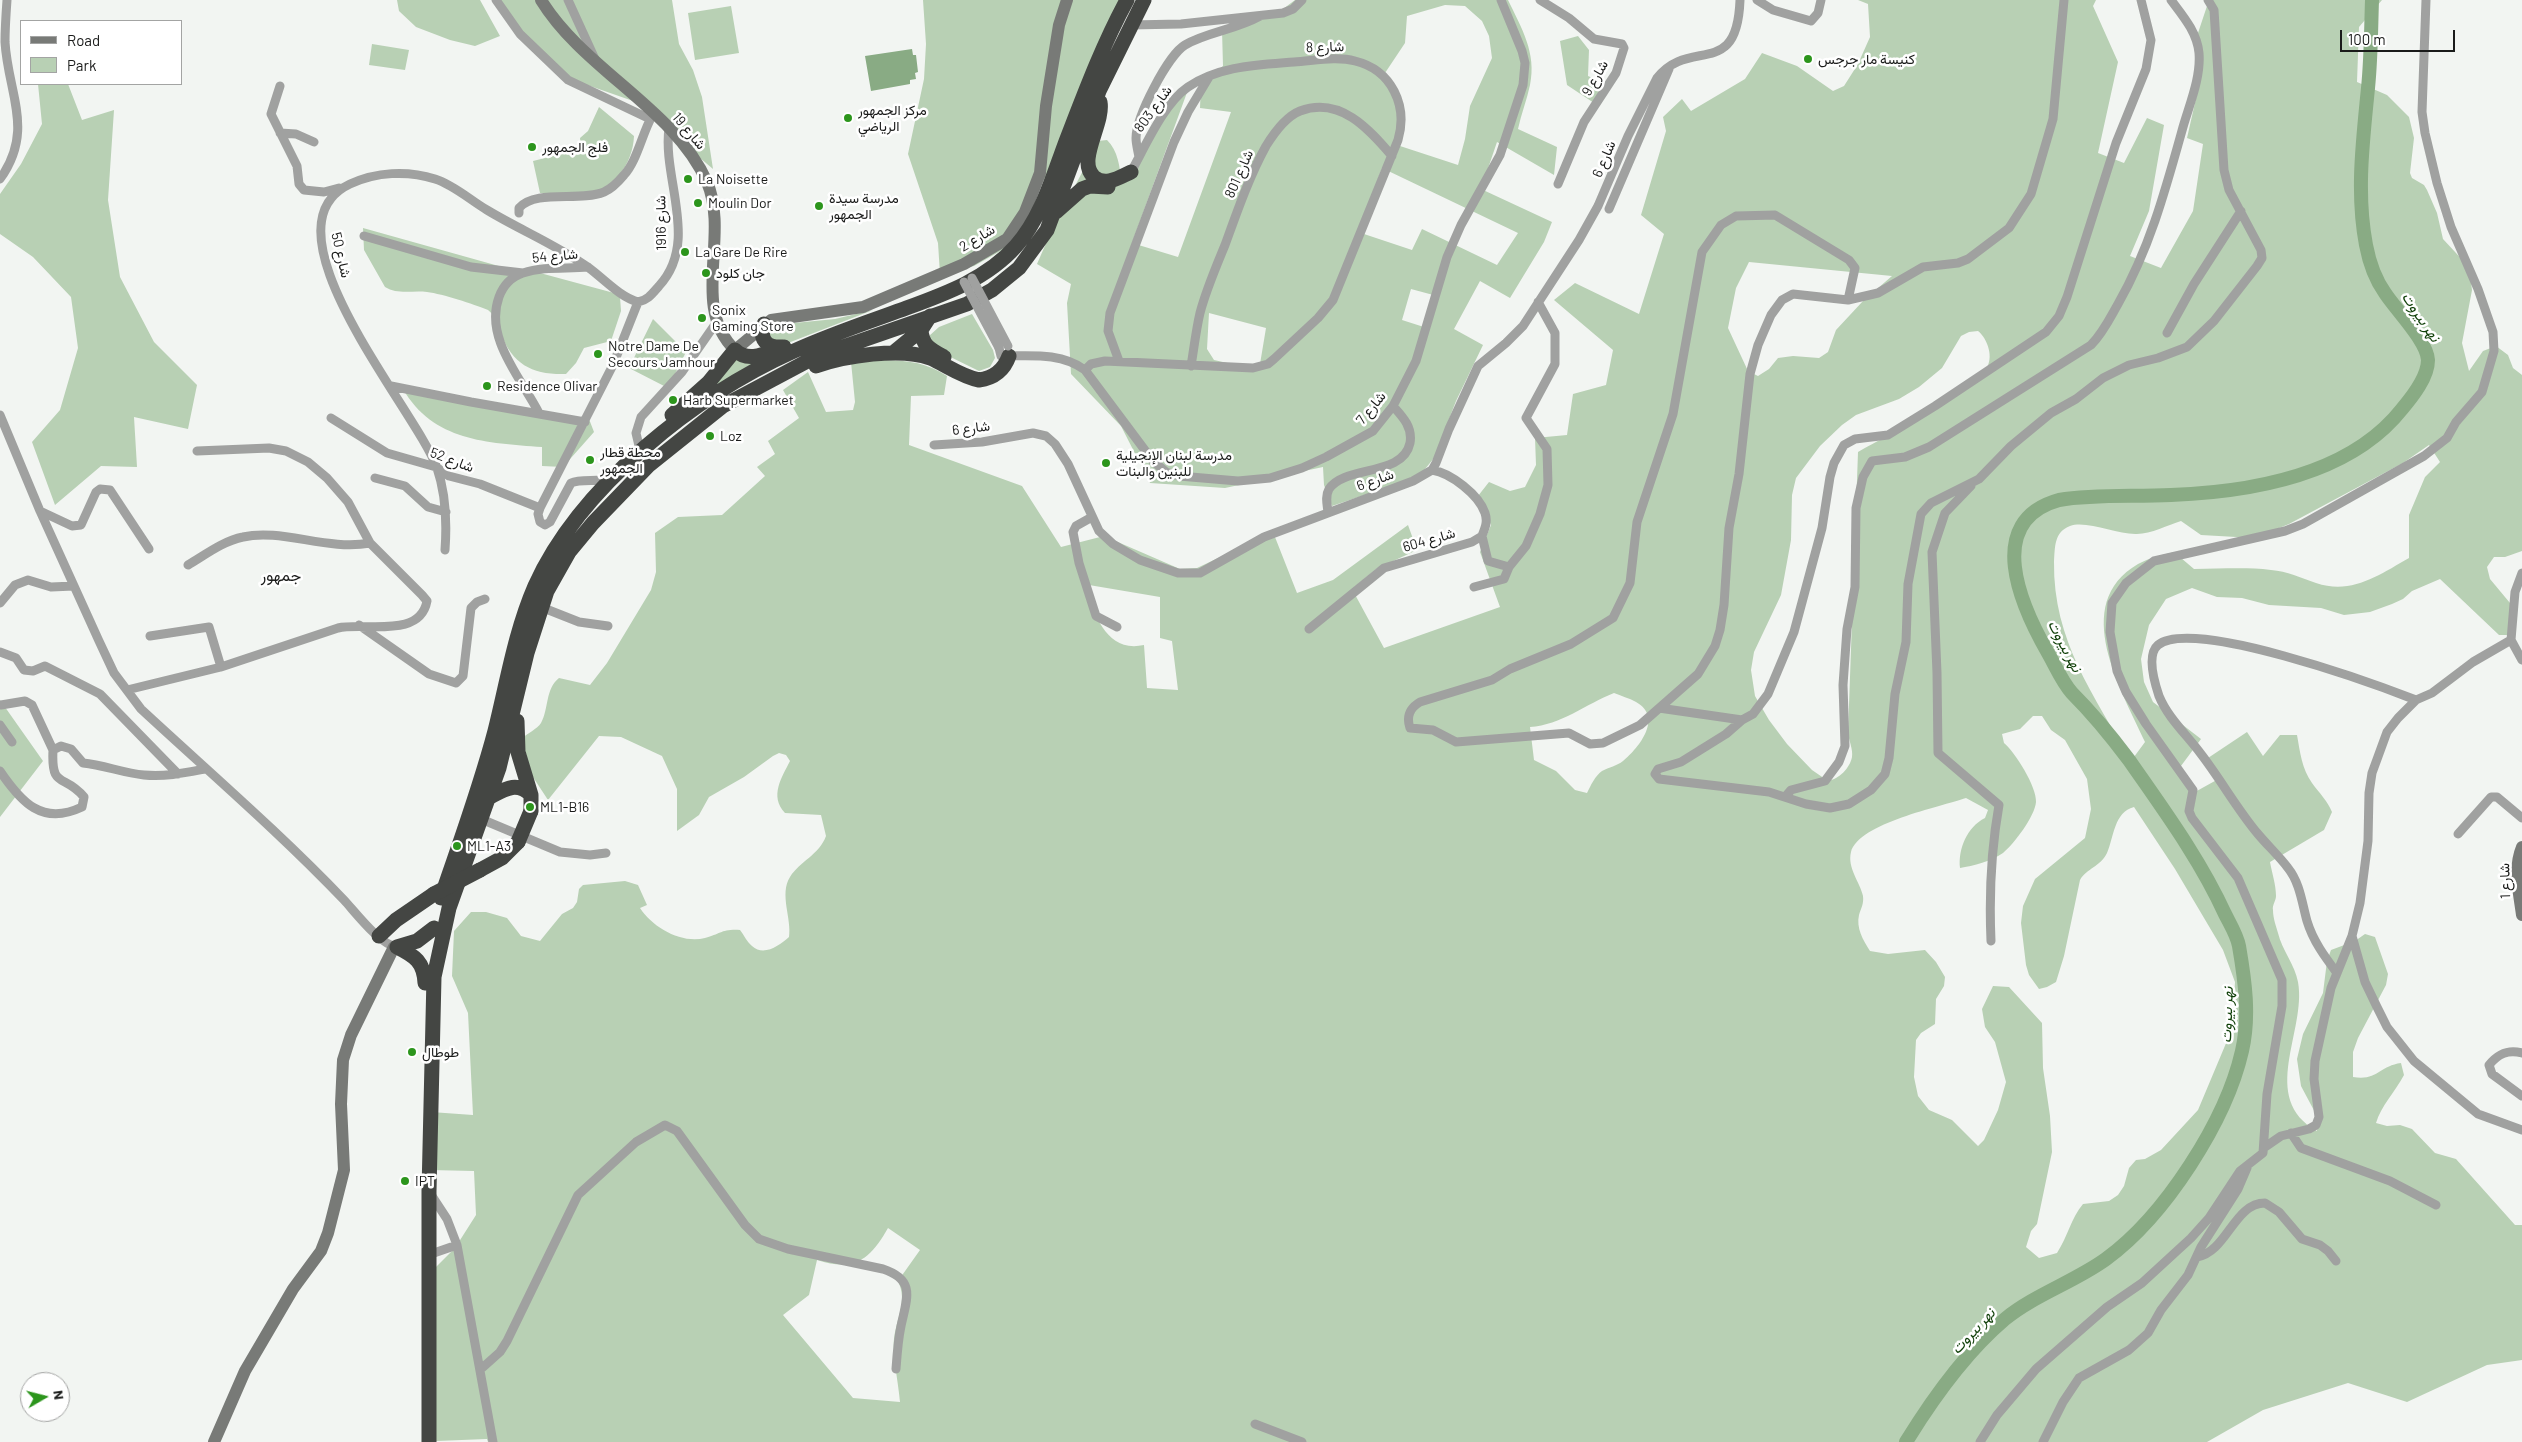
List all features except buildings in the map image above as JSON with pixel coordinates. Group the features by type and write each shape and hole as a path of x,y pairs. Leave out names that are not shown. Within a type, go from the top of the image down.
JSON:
{"highway":[{"path":"645,446 743,378 791,352 949,292 988,271 1018,244 1040,209 1094,68 1127,0"},
{"path":"429,1442 431,1254 429,1191 434,977 449,908 490,797 541,607 562,564 592,523 661,455 703,421 745,394 817,356 967,304 985,295 1009,277 1037,246 1053,215 1098,91 1144,0"},
{"path":"1098,91 1101,108 1089,152 1089,169 1094,177 1105,182 1131,172"},
{"path":"1053,215 1082,189 1090,186 1114,186 1122,182 1131,172"},
{"path":"893,353 921,330 930,316"},
{"path":"764,324 762,333 765,342 771,347 784,347"},
{"path":"921,330 922,339 929,349 973,372 984,373 992,370 1005,351"},
{"path":"425,983 440,902 480,783 516,641 530,599 545,567 560,542 590,504 673,414 709,382 735,350 741,356 751,357 836,334"},
{"path":"745,394 765,390 825,363 893,353 928,358 979,380 997,374 1005,366 1005,351"},
{"path":"379,936 396,920 434,894 502,858 518,842 531,812 531,796 519,761 517,721 513,707"},
{"path":"490,797 515,786 524,789 531,796"},
{"path":"396,947 417,941 434,928"},
{"path":"396,947 420,962 424,972 425,983 421,1127 421,1442"}],"main road":[{"name":"شارع 19","path":"542,0 565,33 652,116 668,128 700,167 708,185 714,212 715,245 712,296 716,323 724,338 735,350"},
{"name":"شارع 2","path":"735,350 764,324 778,318 863,307 961,266 1007,239 1030,204 1040,173 1046,106 1059,25 1067,0"},
{"name":"شارع 1","path":"2522,847 2519,855 2517,877 2522,915"},
{"path":"214,1442 245,1371 293,1289 321,1251 328,1233 344,1170 340,1104 343,1060 351,1035 396,947"}],"street":[{"path":"0,179 16,150 18,123 5,43 7,0"},
{"path":"496,0 520,34 568,80 652,116 629,169 606,192 591,196 549,197 525,201 519,208 519,213"},
{"path":"568,0 597,64"},
{"path":"1130,25 1156,26 1260,16 1287,12 1302,0"},
{"name":"شارع 7","path":"1005,351 1060,358 1075,363 1085,370 1157,464 1171,474 1190,478 1257,480 1302,468 1365,437 1381,422 1393,406 1422,348 1435,294 1447,257 1461,225 1500,156 1523,85 1525,63 1522,51 1501,0"},
{"name":"شارع 9","path":"1540,0 1569,18 1594,38 1616,42 1622,44 1624,48 1616,73 1584,122 1558,184"},
{"path":"1670,66 1680,61 1702,57 1725,47 1738,27 1740,0"},
{"path":"1757,0 1772,10 1811,21 1816,19 1821,0"},
{"path":"1848,300 1855,268 1851,262 1840,254 1801,233 1775,215 1740,216 1723,223 1702,252 1673,414 1637,522 1630,583 1613,618 1571,644 1520,664 1492,680 1420,702 1410,710 1410,728 1433,730 1456,742 1569,733 1590,744 1603,743 1620,737 1640,725 1698,674 1715,646 1720,630 1724,605 1729,528 1739,474 1750,374 1758,345 1771,315 1782,300 1793,294 1848,300 1878,293 1923,267 1958,263 1968,259 2009,228 2018,218 2031,194 2052,119 2064,0"},
{"path":"1975,482 1931,504 1921,514 1918,523 1908,584 1905,649 1896,694 1889,758 1882,780 1864,795 1842,807 1816,807 1785,797 1748,789 1662,780 1656,777 1658,769 1694,756 1726,734 1752,714 1766,698 1794,632 1822,528 1834,462 1844,446 1855,438 1888,435 1928,411 2046,332 2059,316 2067,297 2116,143 2146,69 2151,40 2141,0"},
{"path":"1785,797 1791,790 1825,781 1843,754 1847,628 1857,571 1856,508 1863,477 1869,464 1877,459 1905,457 1929,447 1995,408 2091,345 2099,337 2133,277 2153,231 2166,192 2198,66 2196,39 2190,25 2171,0"},
{"path":"1991,941 1989,900 1994,834 1999,805 1938,753 1932,552 1945,513 2012,446 2051,413 2076,399 2103,378 2129,365 2175,353 2187,347 2203,334 2262,258 2260,246 2229,190 2224,170 2214,10 2208,0"},
{"path":"1980,1442 1997,1415 2036,1369 2107,1307 2142,1283 2191,1238 2209,1218 2240,1171 2259,1158 2265,1147 2267,1094 2282,1006 2282,980 2238,878 2192,818 2189,811 2193,790 2146,724 2123,685 2112,651 2110,632 2112,603 2126,583 2154,561 2285,532 2303,524 2424,456 2447,438 2456,422 2482,392 2494,351 2493,332 2437,183 2422,112 2426,0"},
{"path":"1139,157 1136,136 1151,92 1176,51 1187,44 1242,26 1260,16"},
{"name":"شارع 8","path":"1085,370 1098,362 1119,361 1238,369 1268,364 1318,318 1338,291 1401,131 1402,116 1400,103 1392,87 1367,65 1354,60 1338,59 1244,66 1211,75"},
{"name":"شارع 6","path":"1609,209 1670,66"},
{"name":"شارع 6","path":"934,445 982,442 1034,433 1046,436 1055,444 1068,464 1099,531 1122,550 1161,569 1190,574 1206,570 1264,537 1413,481 1432,470 1478,366 1512,338 1590,222 1651,90 1662,72 1670,66"},
{"path":"1119,361 1108,331 1110,313 1174,142 1198,93 1211,75"},
{"name":"شارع 803","path":"1131,172 1154,128 1181,92 1211,75"},
{"path":"280,86 271,114 297,166 298,184 304,190 324,192 342,188 382,174 434,178 588,267 625,295 638,302 613,365 540,508 538,514 540,522 546,524 553,517 568,485 577,480 589,483 613,479"},
{"name":"شارع 801","path":"1191,366 1200,312 1216,268 1266,147 1283,123 1300,111 1330,108 1345,113 1366,128 1392,156"},
{"name":"شارع 1916","path":"638,302 649,297 664,281 671,271 676,255 677,210 667,148 668,128"},
{"path":"280,132 296,134 314,142"},
{"name":"شارع 50","path":"342,188 334,194 322,216 320,230 324,252 336,294 350,322 390,386 436,466 446,512 444,550"},
{"path":"2167,333 2194,284 2241,211"},
{"path":"364,236 470,267 523,273"},
{"path":"961,266 1005,351"},
{"name":"شارع 54","path":"539,413 505,353 495,324 497,302 504,287 523,273 544,269 588,267"},
{"path":"1474,587 1504,579 1509,567 1526,546 1540,514 1548,485 1547,449 1526,418 1555,364 1555,333 1538,302"},
{"path":"645,446 636,433 641,417 682,372 716,323"},
{"path":"390,386 585,422"},
{"path":"1328,512 1327,494 1334,484 1388,465 1406,452 1410,438 1408,427 1393,406"},
{"path":"0,415 74,586 114,673 126,690 141,709 312,867 379,936 396,947"},
{"name":"شارع 52","path":"331,418 387,453 436,466 449,476 480,484 540,508"},
{"path":"126,690 221,667 324,632 359,625 400,626 421,615 427,600 370,543 348,502 327,478 298,456 269,448 197,451"},
{"path":"1432,470 1459,484 1480,505 1486,519 1482,536 1488,561 1509,567"},
{"path":"375,478 405,486 428,507 446,512"},
{"path":"589,483 590,504"},
{"path":"40,511 72,526 81,525 96,492 100,489 110,490 149,549"},
{"path":"1092,517 1076,526 1072,532 1079,563 1096,616 1117,627"},
{"path":"188,565 221,546 244,536 287,538 335,546 370,543"},
{"name":"شارع 604","path":"1310,629 1384,568 1472,542 1482,536"},
{"path":"2522,573 2515,592 2512,640 2522,660"},
{"path":"0,603 15,586 28,580 51,587 74,586"},
{"path":"359,625 429,674 456,683 463,676 471,608 474,603 485,599"},
{"path":"541,607 579,622 608,626"},
{"path":"150,636 209,627 221,667"},
{"path":"2337,973 2312,935 2298,885 2290,870 2258,835 2202,755 2168,712 2159,696 2154,676 2154,651 2156,646 2162,643 2184,639 2237,645 2262,650 2376,684 2416,700"},
{"path":"2265,1147 2281,1136 2309,1129 2316,1125 2319,1117 2314,1079 2314,1061 2321,1028 2337,973 2352,936 2360,904 2368,841 2369,792 2372,773 2387,732 2416,700 2432,693 2473,662 2512,640"},
{"path":"0,652 16,658 24,670 33,670 45,666 100,694 178,774"},
{"path":"0,771 16,795 44,814 66,815 82,808 84,797 78,790 56,778 52,768 53,750 32,704 25,701 1,705"},
{"path":"1659,708 1742,720"},
{"path":"0,725 12,742"},
{"path":"53,750 61,746 71,749 83,763 102,764 142,775 163,776 205,769"},
{"path":"2458,834 2491,797 2497,797 2522,818"},
{"path":"482,819 560,852 590,856 606,853"},
{"path":"2352,936 2365,982 2387,1027 2402,1046 2424,1071 2478,1114 2497,1119 2522,1130"},
{"path":"2522,1053 2514,1051 2501,1054 2489,1065 2492,1074 2522,1096"},
{"path":"481,1369 500,1352 507,1341 578,1195 636,1142 665,1125 677,1130 745,1225 759,1239 788,1249 882,1269 897,1274 903,1280 907,1300 901,1328 896,1369"},
{"path":"2291,1133 2301,1148 2390,1181 2436,1205"},
{"path":"2043,1442 2063,1402 2079,1378 2130,1350 2142,1340 2188,1275 2200,1248 2238,1189 2248,1165"},
{"path":"429,1191 446,1219 457,1245 493,1442"},
{"path":"2197,1257 2210,1251 2253,1205 2265,1203 2279,1212 2302,1239 2328,1250 2336,1261"},
{"path":"431,1254 457,1245"},
{"path":"1255,1424 1302,1442"}],"green space":[{"path":"397,0 480,0 500,36 475,46 450,40 416,27 399,11"},
{"path":"500,0 672,0 679,44 693,70 702,97 713,169 633,101 573,80 541,58"},
{"path":"923,0 1127,0 1074,127 1004,249 974,266 940,274 938,243 908,154 924,79 926,44"},
{"path":"1295,0 1508,0 1530,51 1532,73 1518,129 1557,147 1554,175 1497,142 1481,189 1552,222 1544,242 1510,298 1480,281 1454,329 1483,345 1456,401 1434,458 1421,474 1409,480 1332,506 1324,485 1323,467 1225,488 1150,483 1121,426 1071,374 1067,303 1071,284 1037,264 1098,141 1107,140 1114,149 1121,181 1168,99 1189,87 1132,243 1178,257 1231,112 1200,108 1201,83 1223,66 1222,30 1283,9","holes":["1445,5 1465,6 1482,21 1489,36 1492,58 1470,106 1465,139 1458,165 1400,146 1404,117 1383,76 1405,43 1407,16","1382,168 1518,233 1497,265 1422,229 1412,250 1358,232","1411,289 1437,296 1427,328 1402,320","1209,313 1266,328 1259,370 1214,360 1207,349"]},
{"path":"1858,0 2096,0 2093,6 2118,62 2098,153 2124,163 2147,118 2164,125 2149,211 2130,256 2161,268 2193,211 2203,144 2187,138 2202,72 2195,42 2209,0 2382,0 2359,27 2357,82 2387,95 2409,117 2414,138 2410,173 2412,178 2424,185 2427,190 2437,213 2443,239 2469,267 2472,290 2462,343 2469,371 2483,351 2496,346 2508,355 2513,368 2522,375 2522,551 2505,557 2494,557 2487,567 2490,579 2515,609 2512,635 2499,635 2440,579 2412,591 2403,599 2392,604 2370,612 2344,615 2321,608 2269,605 2242,598 2217,597 2192,588 2166,599 2149,625 2141,659 2144,682 2153,702 2201,739 2178,770 2195,792 2222,777 2208,758 2247,732 2263,756 2280,735 2297,735 2306,772 2332,812 2324,830 2270,862 2276,892 2273,908 2274,919 2280,939 2298,982 2299,1001 2287,1082 2290,1101 2300,1117 2317,1131 2318,1118 2301,1086 2297,1059 2303,1034 2323,993 2327,961 2331,950 2355,941 2365,934 2375,937 2388,974 2386,985 2358,1038 2353,1052 2353,1077 2368,1077 2401,1063 2404,1075 2381,1111 2376,1123 2387,1126 2400,1125 2412,1129 2435,1153 2456,1159 2515,1225 2522,1225 2522,1360 2487,1365 2407,1402 2348,1383 2263,1410 2207,1442 488,1442 487,1439 436,1441 430,1273 455,1248 476,1215 474,1171 430,1170 431,1112 473,1115 468,1013 452,976 454,931 471,912 486,912 507,918 521,936 540,941 562,914 573,908 577,902 579,889 583,885 625,881 638,885 647,905 640,908 652,922 669,933 687,939 696,939 725,931 740,930 752,946 757,949 772,949 789,937 786,891 790,877 819,848 826,836 821,815 785,813 780,807 777,793 790,761 786,755 779,753 773,756 744,777 709,797 699,815 677,831 677,789 662,756 621,737 599,736 548,800 531,774 522,738 541,723 551,688 559,678 590,685 607,663 651,590 656,572 655,533 678,517 722,515 765,476 757,467 775,454 768,441 799,418 783,390 808,372 826,412 853,410 855,402 851,362 912,362 924,365 947,376 944,395 911,396 909,445 1022,486 1061,547 1104,536 1180,569 1197,568 1273,532 1297,593 1333,580 1408,525 1417,550 1376,569 1352,589 1384,648 1500,607 1480,552 1491,525 1478,496 1489,482 1510,491 1525,487 1536,465 1535,438 1567,435 1573,394 1606,385 1613,350 1554,300 1575,283 1639,314 1664,234 1641,215 1666,131 1663,117 1682,99 1691,111 1745,79 1762,53 1797,66 1833,91 1844,86 1858,64 1870,37 1868,4","holes":["1749,262 1892,276 1863,301 1836,330 1828,352 1819,358 1793,356 1778,358 1769,369 1758,376 1748,371 1728,328 1736,288","1978,331 1982,334 1990,354 1990,360 1986,369 1962,392 1927,415 1858,452 1848,733 1852,757 1849,765 1843,772 1836,778 1828,781 1812,770 1787,744 1769,720 1755,696 1751,670 1754,652 1781,595 1791,540 1792,495 1796,478 1820,446 1842,425 1856,415 1899,399 1919,387 1942,368 1961,336 1969,332","2429,445 2440,462 2425,477 2409,515 2409,558 2376,577 2353,585 2342,587 2329,586 2288,573 2262,569 2194,569 2174,552 2151,558 2138,564 2118,581 2107,602 2104,624 2107,649 2114,674 2145,742 2131,761 2090,690 2068,642 2060,617 2056,591 2054,562 2058,536 2070,526 2077,525 2094,526 2129,534 2142,534 2181,521 2201,535 2254,538 2289,524 2403,463","1089,585 1160,597 1160,638 1172,641 1178,690 1147,688 1144,645 1131,646 1121,644 1105,631 1084,590","1614,693 1628,698 1644,708 1648,716 1648,724 1642,740 1630,755 1621,763 1600,773 1593,781 1587,793 1575,790 1556,771 1534,760 1530,727 1563,718","2033,716 2042,716 2051,730 2065,740 2087,779 2091,809 2085,838 2035,879 2023,906 2021,923 2026,965 2029,975 2039,989 2056,982 2064,956 2080,880 2104,858 2122,814 2134,807 2175,869 2223,950 2235,982 2232,1029 2198,1110 2161,1150 2145,1159 2136,1160 2129,1168 2124,1186 2118,1195 2109,1201 2083,1204 2075,1215 2057,1253 2039,1258 2026,1247 2031,1231 2037,1224 2052,1152 2050,1116 2043,1068 2042,1023 2009,987 1993,986 1982,1009 1985,1027 1995,1042 2006,1082 1998,1110 1984,1140 1978,1146 1952,1120 1929,1110 1918,1096 1914,1077 1916,1040 1921,1033 1935,1024 1936,999 1944,986 1945,977 1936,962 1925,950 1888,954 1870,951 1859,929 1858,920 1863,904 1863,896 1852,869 1850,858 1857,842 1884,825 1920,811 1966,798 1988,810 1985,818 1973,827 1965,839 1962,846 1960,868 1982,863 2003,853 2023,829 2032,815 2036,802 2029,779 2004,743 2002,734 2020,729","888,1228 920,1250 898,1281 901,1289 902,1303 895,1331 894,1345 900,1402 853,1398 783,1315 809,1295 817,1260 841,1265 851,1264 860,1260 875,1248"]},
{"path":"731,6 739,53 695,60 688,13"},
{"path":"1578,36 1589,50 1588,76 1606,84 1597,105 1567,85 1560,41"},
{"path":"372,44 409,50 405,70 369,65"},
{"path":"38,85 68,85 82,120 114,110 108,200 120,277 154,342 197,385 188,429 134,417 137,467 101,466 55,505 32,442 60,410 78,348 71,297 33,257 0,234 0,194 21,164 42,124"},
{"path":"599,107 634,136 630,157 619,175 612,182 594,192 583,194 540,193 533,161 581,149 580,138 588,131"},
{"path":"363,228 513,270 540,273 614,293 620,297 621,311 611,341 584,348 576,363 566,374 544,373 534,370 518,361 506,345 495,318 488,310 434,293 400,292 385,287 364,250"},
{"path":"873,310 788,343 772,343 768,330 774,325 835,319"},
{"path":"972,314 993,350 995,358 990,367 979,371 930,347 929,336 939,327"},
{"path":"653,319 686,352 668,388 629,368"},
{"path":"736,358 760,361 703,395"},
{"path":"403,389 589,419 594,432 563,467 542,466 542,447 482,441 446,429 430,419 415,406"},
{"path":"0,700 43,761 0,817"}],"shaded area":[{"path":"912,49 913,55 916,55 918,72 915,73 916,79 910,80 910,84 871,91 865,56"}],"waterway":[{"name":"نهر بيروت","path":"1906,1442 1951,1376 1977,1346 2005,1319 2016,1310 2106,1259 2128,1241 2150,1218 2171,1193 2190,1165 2222,1107 2234,1078 2242,1051 2246,1025 2246,998 2243,972 2235,934 2193,854 2168,816 2129,760 2095,717 2068,689 2062,679 2028,612 2015,567 2015,545 2021,526 2036,511 2059,500 2101,496 2171,495 2233,490 2297,476 2327,464 2355,450 2380,432 2402,409 2423,380 2428,360 2426,352 2417,335 2378,282 2369,257 2363,225 2361,167 2370,66 2372,0"}],"place":[{"name":"كنيسة مار جرجس","path":"1808,59"},
{"name":"مركز الجمهور الرياضي","path":"848,118"},
{"name":"فلج الجمهور","path":"532,147"},
{"name":"La Noisette","path":"688,179"},
{"name":"Moulin Dor","path":"698,203"},
{"name":"مدرسة سيدة الجمهور","path":"819,206"},
{"name":"La Gare De Rire","path":"685,252"},
{"name":"جان كلود","path":"706,273"},
{"name":"Sonix Gaming Store","path":"702,318"},
{"name":"Notre Dame De Secours Jamhour","path":"598,354"},
{"name":"Residence Olivar","path":"487,386"},
{"name":"Harb Supermarket","path":"673,400"},
{"name":"Loz","path":"710,436"},
{"name":"محطة قطار الجمهور","path":"590,460"},
{"name":"مدرسة لبنان الإنجيلية للبنين والبنات","path":"1106,463"},
{"name":"ML1-B16","path":"530,807"},
{"name":"ML1-A3","path":"457,846"},
{"name":"طوطال","path":"412,1052"},
{"name":"IPT","path":"405,1181"}],"district":[{"name":"جمهور","path":"281,576"}]}
